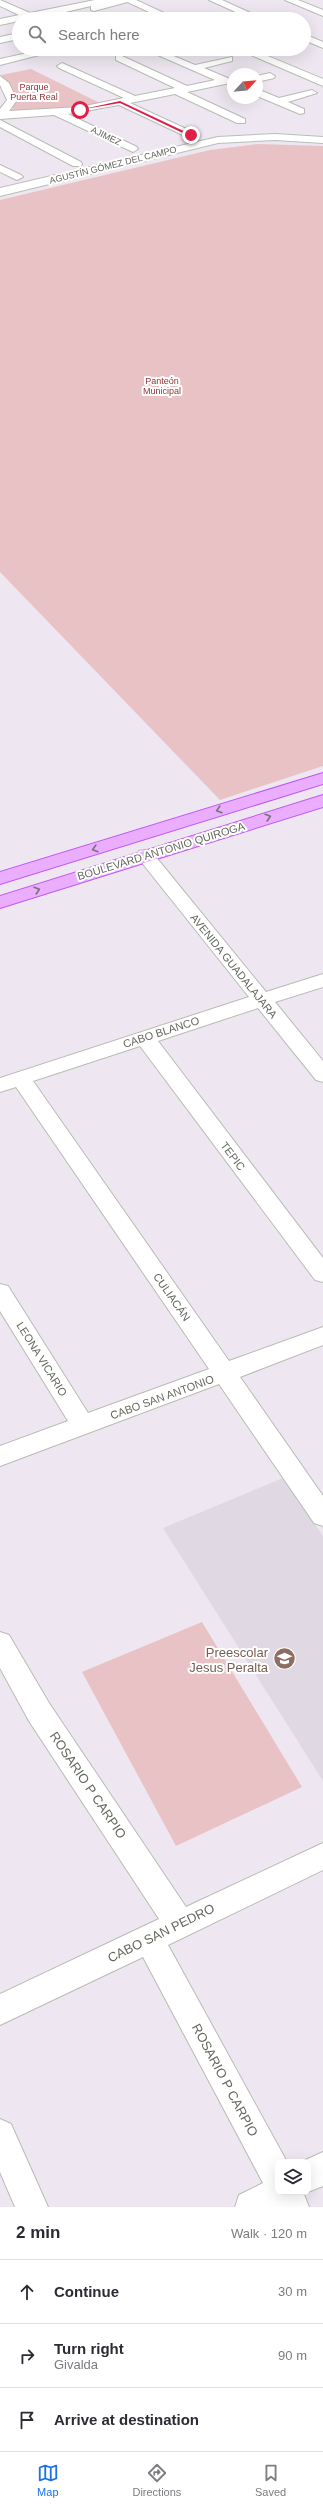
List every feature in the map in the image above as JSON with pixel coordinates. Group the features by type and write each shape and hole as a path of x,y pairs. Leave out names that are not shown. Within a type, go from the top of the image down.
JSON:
{"main road":[{"name":"BOULEVARD ANTONIO QUIROGA","path":"0,878 323,778"},
{"name":"BOULEVARD ANTONIO QUIROGA","path":"0,902 145,855 323,801"}],"street":[{"path":"68,0 82,5"},
{"path":"56,12 108,0"},
{"path":"82,12 129,0 156,12"},
{"path":"214,0 242,12"},
{"path":"290,0 323,13"},
{"path":"0,2 21,12"},
{"path":"0,22 12,21"},
{"path":"0,27 12,24"},
{"path":"0,40 12,37"},
{"path":"311,40 323,45"},
{"path":"0,62 27,56"},
{"path":"166,56 227,82"},
{"path":"258,56 322,83"},
{"path":"119,58 241,121"},
{"path":"193,68 229,59"},
{"path":"62,66 134,99"},
{"path":"263,78 270,76"},
{"path":"0,117 58,113 227,82"},
{"path":"0,117 12,100 2,83"},
{"path":"278,101 312,94"},
{"path":"263,95 300,111"},
{"path":"120,102 191,135"},
{"name":"AJIMEZ","path":"58,113 133,149"},
{"path":"0,117 77,164"},
{"name":"AGUSTÍN GÓMEZ DEL CAMPO","path":"0,192 218,140 275,137 323,140"},
{"path":"0,168 17,178"},
{"name":"AVENIDA GUADALAJARA","path":"145,855 323,1075"},
{"name":"CABO BLANCO","path":"10,1082 144,1037 262,1001 323,980"},
{"name":"TEPIC","path":"144,1037 323,1274"},
{"name":"CULIACÁN","path":"10,1082 225,1374 323,1516"},
{"name":"LEONA VICARIO","path":"0,1292 83,1425"},
{"name":"CABO SAN ANTONIO","path":"0,1456 225,1374 323,1336"},
{"name":"ROSARIO P CARPIO","path":"0,1643 39,1712 180,1924"},
{"name":"CABO SAN PEDRO","path":"0,2010 323,1856"},
{"name":"ROSARIO P CARPIO","path":"149,1939 275,2173"},
{"path":"0,2135 32,2207"},
{"path":"311,2174 323,2168"},
{"path":"251,2207 275,2194"},
{"path":"287,2195 293,2207"}],"shaded area":[{"name":"Preescolar Jesus Peralta","path":"283,1478 323,1536 323,1781 163,1528"}],"green space":[{"name":"Parque Puerta Real","path":"31,69 102,104 78,108 18,112 12,110 15,100 13,89 1,75"},
{"name":"Panteón Municipal","path":"259,144 323,146 323,766 220,800 0,572 0,200 210,150"},
{"path":"202,1622 302,1787 176,1846 82,1672"}],"place":[{"name":"Preescolar Jesus Peralta","path":"284,1659"}],"route":[{"path":"80,110 120,102 191,135"}]}
